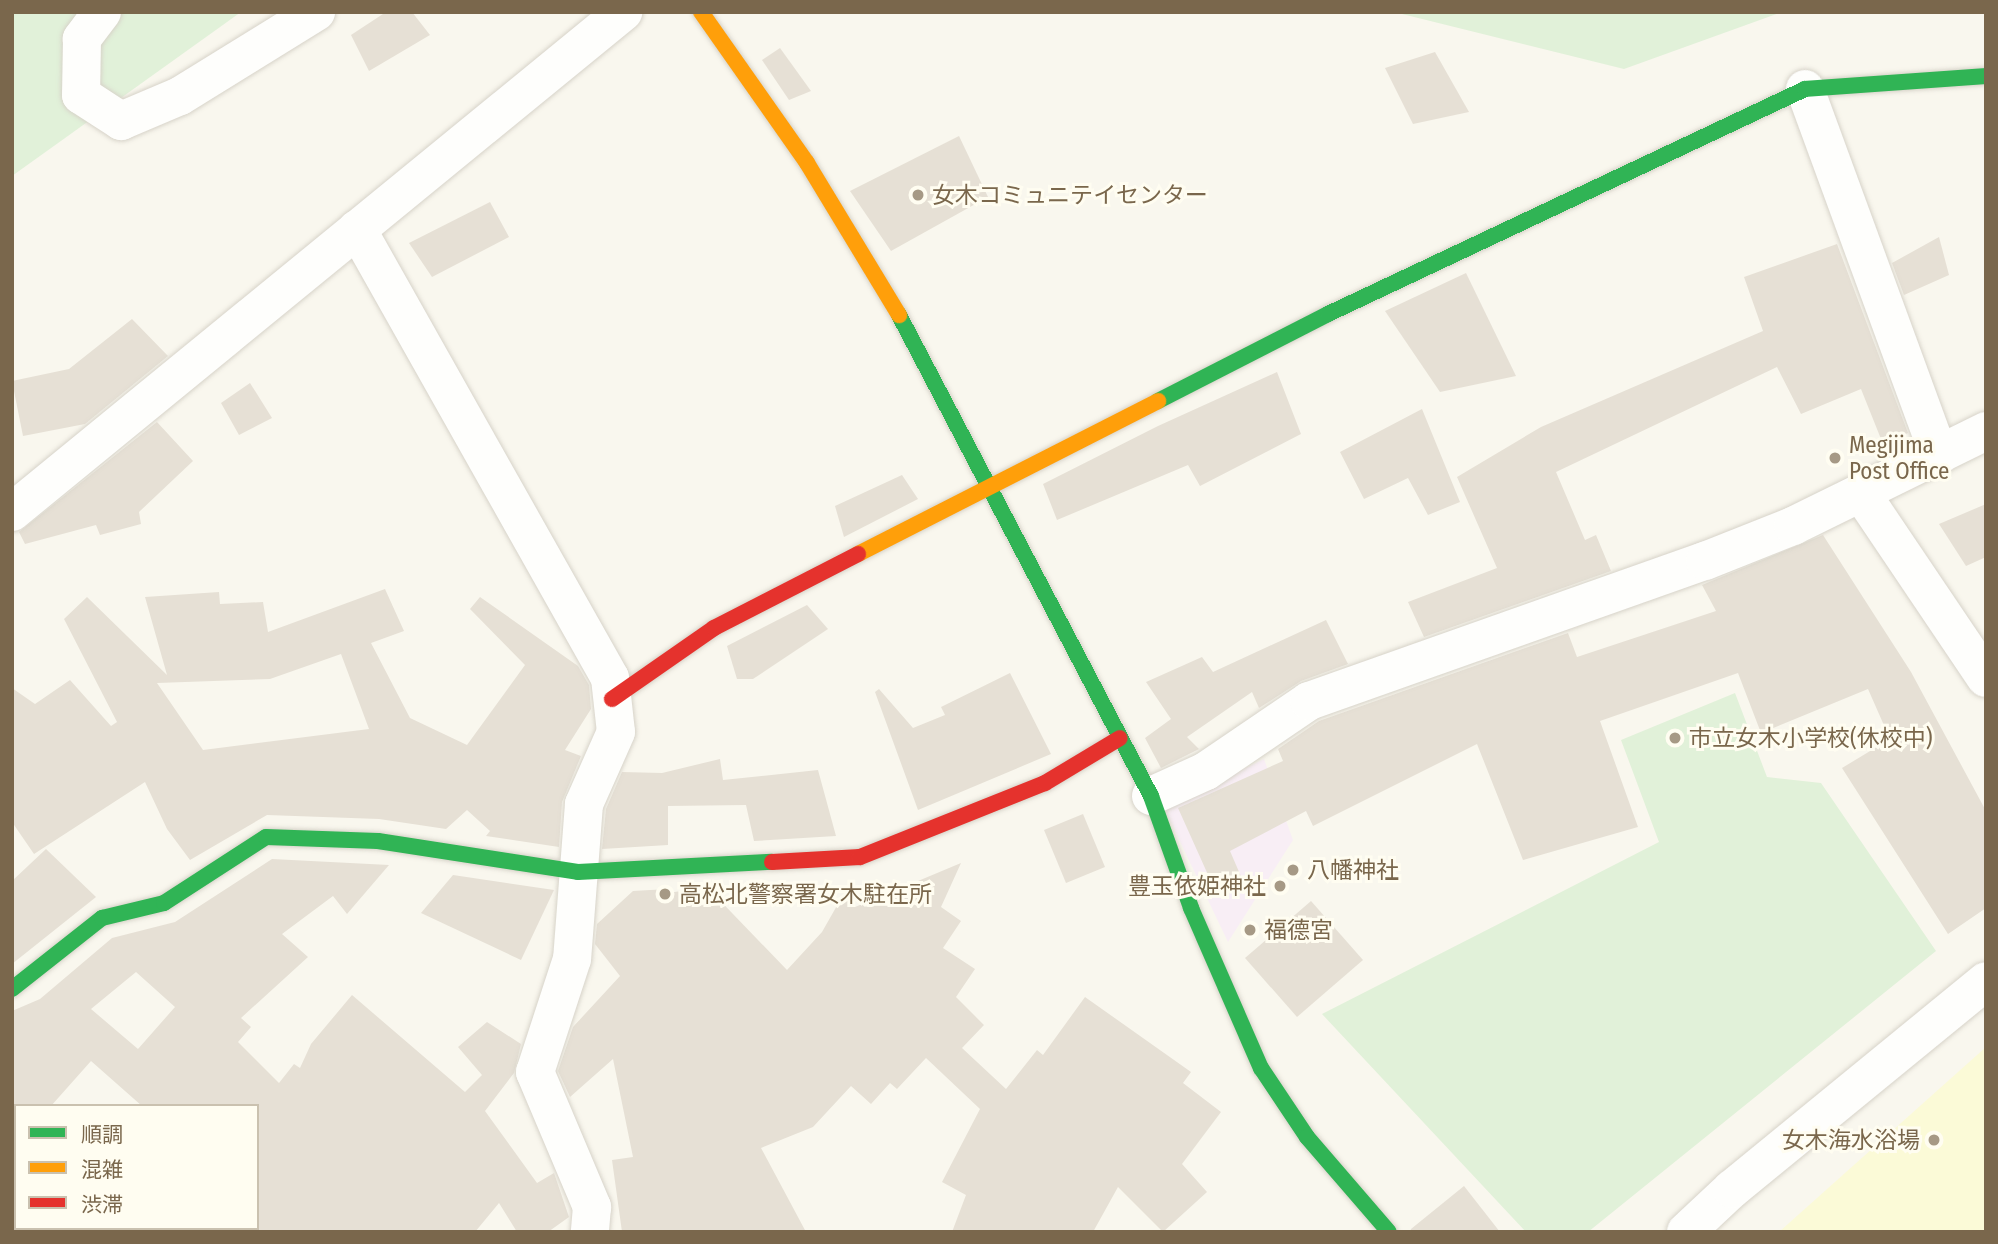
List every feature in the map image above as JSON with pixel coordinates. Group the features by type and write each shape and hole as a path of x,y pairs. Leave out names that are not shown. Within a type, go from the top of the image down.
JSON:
{"street":[{"path":"102,12 82,39 81,95 121,121 180,96 316,12"},
{"path":"12,512 623,12"},
{"path":"701,12 807,163 907,328 987,490 1151,796 1186,897 1261,1068 1307,1137 1389,1232"},
{"path":"612,699 714,628 1328,314 1805,89 1986,76"},
{"path":"1805,89 1939,455"},
{"path":"357,229 610,678 615,732 583,804 572,959 535,1072 592,1207 590,1232"},
{"path":"1151,796 1206,771 1309,701 1705,561 1861,493 1986,431"},
{"path":"1861,493 1986,678"},
{"path":"12,989 26,982 102,918 164,903 267,837 378,841 578,872 860,857 1045,783 1120,738"},
{"path":"1686,1232 1732,1189 1986,981"}],"shaded area":[{"path":"12,12 241,12 12,176"},
{"path":"1394,12 1782,12 1624,69"},
{"path":"1735,693 1767,777 1821,783 1936,951 1588,1232 1526,1232 1322,1014 1659,842 1621,740"},
{"path":"1264,759 1293,840 1228,942 1164,808"}],"sand":[{"name":"女木海水浴場","path":"1986,1047 1986,1232 1779,1232"}],"building":[{"path":"386,12 412,12 430,35 369,71 351,35"},
{"path":"780,48 811,91 789,100 762,60"},
{"path":"1435,52 1469,112 1413,124 1385,68"},
{"name":"女木コミュニテイセンター","path":"959,136 988,197 891,251 850,191"},
{"path":"490,202 509,237 432,277 409,243"},
{"path":"1939,237 1949,275 1904,295 1892,263"},
{"path":"1837,244 1908,433 1883,444 1861,389 1801,414 1777,367 1556,472 1585,540 1596,535 1611,571 1424,637 1408,602 1497,568 1457,477 1541,427 1763,331 1744,277"},
{"path":"1466,273 1516,376 1440,392 1385,311"},
{"path":"132,319 168,356 85,424 23,436 12,381 69,369"},
{"path":"1277,372 1301,434 1200,486 1188,465 1057,520 1043,484 1158,426"},
{"path":"250,383 272,418 239,435 221,403"},
{"path":"1422,409 1460,502 1428,515 1408,478 1364,499 1340,452"},
{"path":"157,422 193,461 139,512 141,524 100,535 96,525 25,544 19,532"},
{"path":"902,475 918,499 844,537 835,506"},
{"path":"1986,504 1986,557 1966,566 1939,524"},
{"path":"1823,535 1911,672 1986,811 1986,908 1948,934 1842,768 1890,739 1868,689 1761,733 1738,673 1600,721 1638,827 1523,860 1477,744 1313,826 1306,811 1230,851 1246,888 1218,897 1178,808 1283,761 1278,749 1319,721 1568,633 1577,657 1716,611 1702,585"},
{"path":"385,589 404,631 371,643 410,718 467,745 525,665 470,609 480,597 578,666 589,685 591,709 565,750 581,756 562,802 559,847 486,836 490,831 467,810 446,829 379,819 267,815 190,860 167,829 145,782 34,854 12,822 12,688 35,704 70,680 111,726 117,722 64,619 87,597 167,675 145,597 219,592 220,604 263,602 268,632","holes":["341,654 369,729 203,750 157,683 270,679"]},
{"path":"807,605 828,629 753,679 737,679 727,646"},
{"path":"1326,620 1348,664 1301,681 1259,708 1252,692 1187,737 1199,749 1161,768 1145,738 1171,719 1146,682 1202,657 1213,672"},
{"path":"1010,673 1051,754 918,810 875,692 879,689 913,728 945,715 941,707"},
{"path":"720,759 723,780 818,770 836,836 754,841 746,805 668,806 668,845 602,849 606,809 622,772 662,773"},
{"path":"1083,814 1105,867 1066,883 1044,830"},
{"path":"46,849 96,897 12,964 12,881"},
{"path":"272,859 389,865 347,914 333,896 282,934 308,957 241,1018 251,1027 238,1042 279,1083 294,1064 300,1068 311,1044 352,995 465,1092 482,1075 458,1047 487,1022 521,1044 514,1073 485,1111 537,1183 554,1173 569,1217 548,1232 517,1232 499,1203 475,1232 257,1232 259,1104 140,1104 91,1061 53,1104 12,1106 12,1011 40,999 112,938 175,922","holes":["136,972 175,1007 138,1049 91,1009"]},
{"path":"961,863 941,907 961,921 943,948 975,969 956,997 984,1025 962,1048 1006,1089 1037,1050 1043,1055 1085,997 1191,1072 1183,1083 1221,1112 1182,1164 1207,1192 1163,1232 1118,1187 1093,1232 952,1232 966,1195 942,1182 980,1109 926,1058 897,1089 890,1083 871,1104 851,1086 813,1127 761,1148 806,1232 622,1232 612,1160 633,1157 613,1059 570,1097 558,1071 573,1027 620,976 595,944 597,924 633,891 668,889 668,893 707,887 787,970 822,932 847,888 855,907 899,889 912,895 918,881"},
{"path":"453,875 554,890 521,960 421,913"},
{"path":"1311,901 1363,960 1297,1017 1245,958"},
{"path":"1464,1186 1500,1232 1410,1232 1411,1229"}],"traffic: fast":[{"path":"1158,401 1328,314 1805,89 1986,76"},
{"path":"899,315 1151,796 1191,908 1261,1068 1307,1137 1389,1232"},
{"path":"12,989 102,918 164,903 266,837 378,841 578,872 772,862"}],"traffic: slow":[{"path":"701,12 807,163 899,315"},
{"path":"858,554 1158,401"}],"traffic: jam":[{"path":"612,699 714,628 858,554"},
{"path":"772,862 860,857 1045,783 1120,738"}],"place":[{"name":"女木コミュニテイセンター","path":"918,195"},
{"name":"Megijima Post Office","path":"1835,458"},
{"name":"市立女木小学校(休校中)","path":"1675,738"},
{"name":"八幡神社","path":"1293,870"},
{"name":"豊玉依姫神社","path":"1280,886"},
{"name":"高松北警察署女木駐在所","path":"665,894"},
{"name":"福德宮","path":"1250,930"},
{"name":"女木海水浴場","path":"1934,1140"}]}
